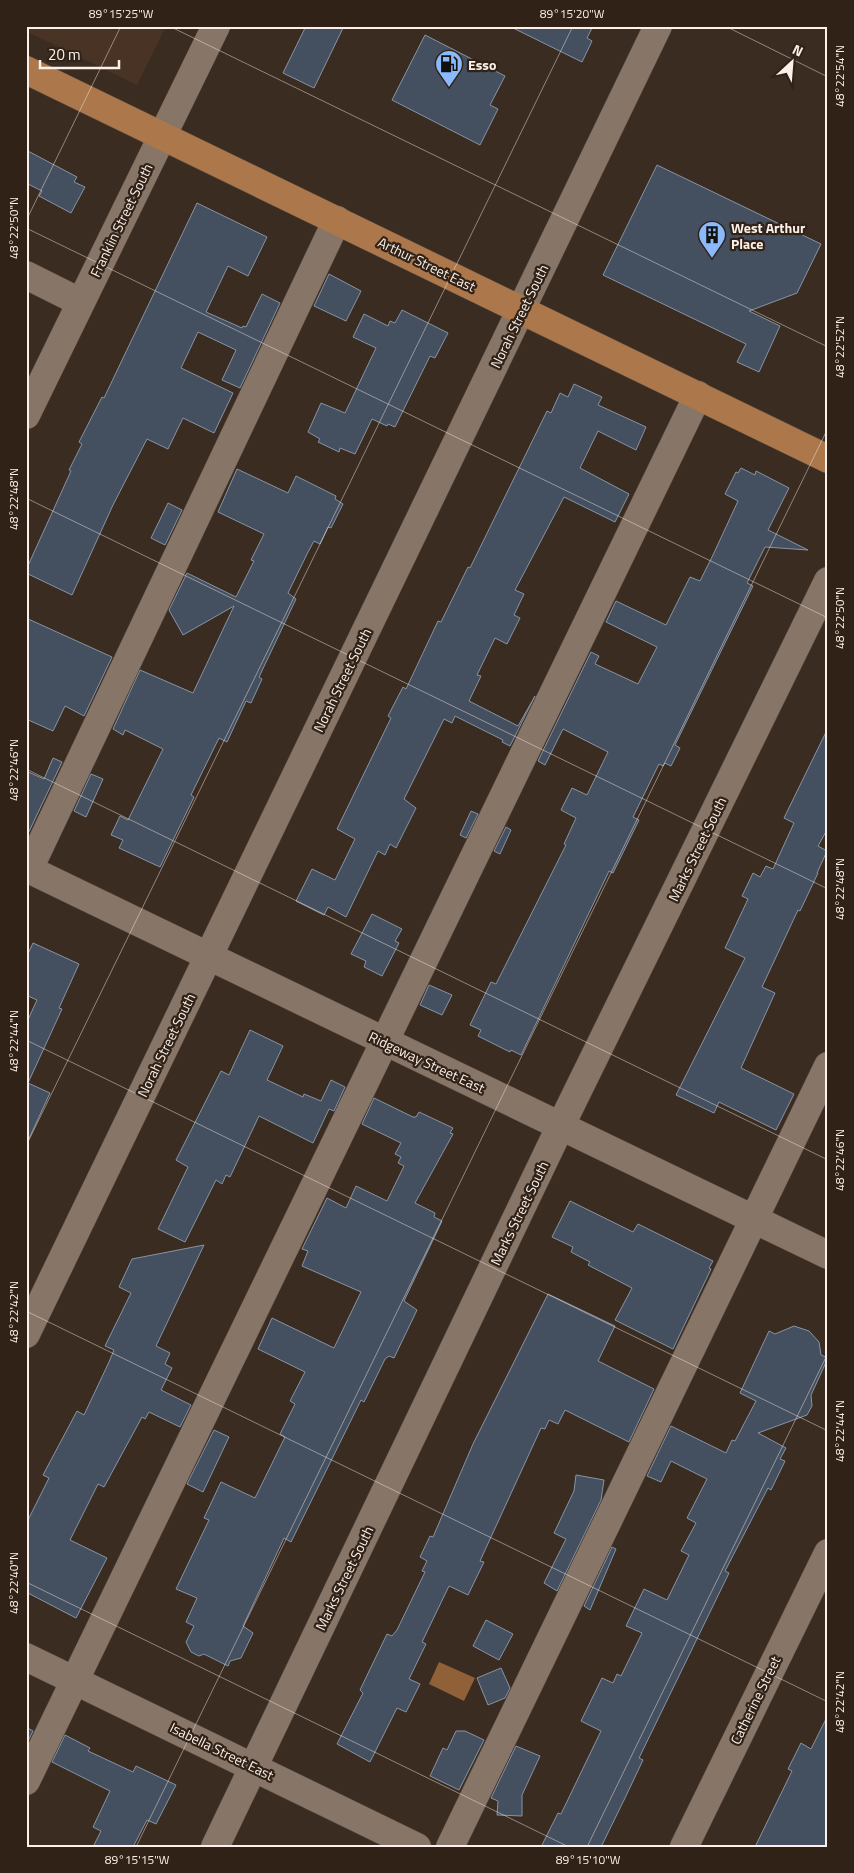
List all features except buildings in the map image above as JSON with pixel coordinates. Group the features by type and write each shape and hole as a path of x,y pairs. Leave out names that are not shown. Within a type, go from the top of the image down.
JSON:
{"main road":[{"name":"Arthur Street East","path":"26,70 828,459"}],"street":[{"name":"Franklin Street South","path":"26,415 216,26"},
{"name":"Norah Street South","path":"26,1334 658,26"},
{"path":"29,876 336,220"},
{"path":"26,275 80,302"},
{"path":"26,1782 386,1043 698,395"},
{"name":"Marks Street South","path":"215,1847 561,1125 828,581"},
{"name":"Ridgeway Street East","path":"29,876 208,957 561,1125 828,1255"},
{"path":"450,1847 828,1066"},
{"name":"Catherine Street","path":"684,1847 828,1553"},
{"name":"Isabella Street East","path":"26,1657 417,1847"}],"shaded area":[{"path":"26,26 166,26 137,85 26,31"},
{"path":"439,1662 475,1678 464,1701 429,1684"}],"place":[{"name":"Esso","path":"449,88"},
{"name":"West Arthur Place","path":"712,259"}]}
